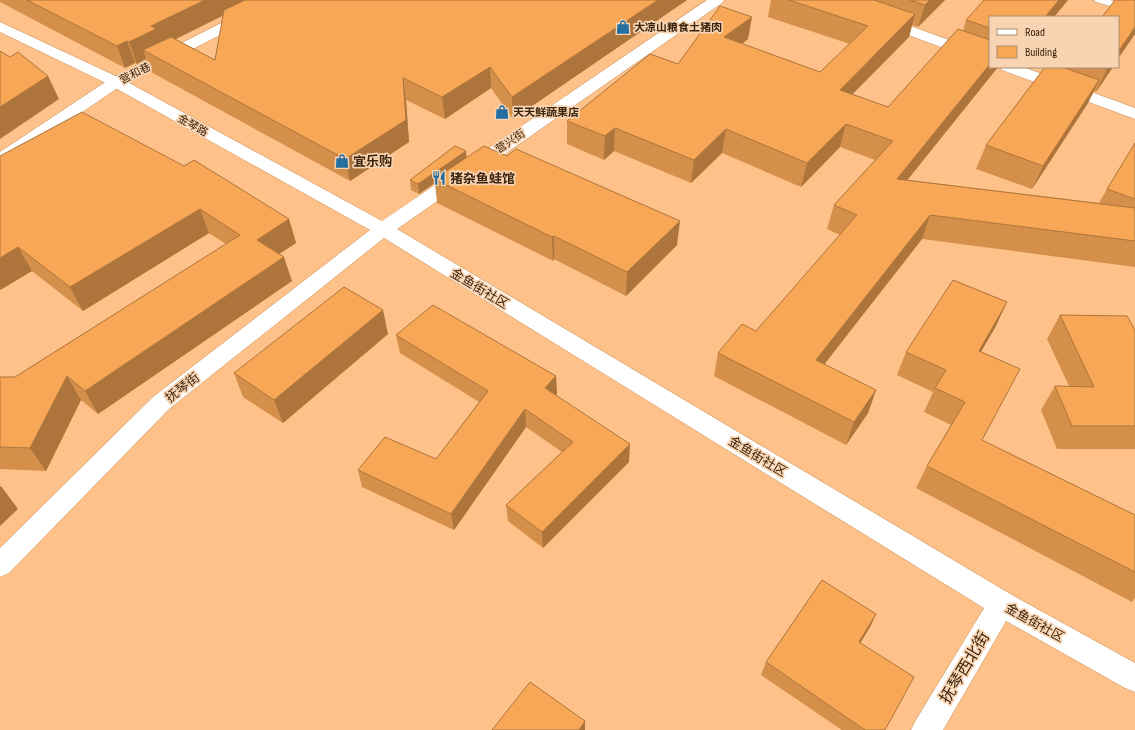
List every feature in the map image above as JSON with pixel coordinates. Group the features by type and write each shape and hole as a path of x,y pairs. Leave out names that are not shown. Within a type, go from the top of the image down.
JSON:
{"street":[{"name":"营和巷","path":"0,160 116,82 278,0"},
{"name":"营兴街","path":"383,229 717,0"},
{"path":"826,0 989,60"},
{"name":"金琴路","path":"0,26 116,82 383,229"},
{"path":"1011,68 1134,112"},
{"name":"抚琴街","path":"0,566 161,403 383,229"},
{"name":"金鱼街社区","path":"383,229 1002,604 1135,678"},
{"name":"抚琴西北街","path":"926,730 1002,604"}],"lane":[{"path":"1099,0 1135,10"}],"building":[{"path":"27,0 205,0 151,26 156,29 117,46"},
{"path":"245,0 658,0 512,97 490,67 442,97 403,78 406,120 345,159 143,50 171,37 215,60 224,10"},
{"path":"789,0 874,0 915,14 840,90 888,107 958,29 989,40 989,65 897,179 1135,208 1135,241 930,215 816,360 876,390 854,422 718,353 742,324 756,331 857,215 834,205 893,141 846,124 807,163 726,129 694,160 615,128 605,136 567,121 650,54 678,64 720,6 752,17 724,37 820,72 868,26"},
{"path":"910,0 930,0 925,5"},
{"path":"984,0 1059,0 1046,16 989,16 989,28 966,20"},
{"path":"1115,0 1135,0 1135,27 1119,51 1119,16 1103,16"},
{"path":"0,51 10,57 18,52 48,76 0,107"},
{"path":"1044,68 1065,68 1099,80 1043,166 986,145"},
{"path":"82,112 184,166 194,160 289,219 257,240 284,257 85,391 67,376 30,448 0,447 0,377 15,377 240,235 200,209 70,287 18,247 0,258 0,156"},
{"path":"1135,143 1135,199 1107,189"},
{"path":"455,146 466,151 418,184 410,180"},
{"path":"484,146 507,156 516,149 680,221 627,272 434,179"},
{"path":"953,280 1007,302 979,351 1020,369 982,440 1135,515 1135,572 927,466 965,402 935,388 946,370 906,352"},
{"path":"344,287 383,310 274,400 234,373"},
{"path":"433,305 556,376 545,388 630,444 542,532 506,505 573,442 525,409 451,514 358,470 385,437 436,459 488,391 396,335"},
{"path":"1060,315 1127,316 1135,330 1135,426 1072,426 1055,386 1094,387"},
{"path":"822,580 876,614 859,642 914,677 885,730 865,730 766,662"},
{"path":"530,682 585,721 579,730 492,730"}],"place":[{"name":"大凉山粮食土猪肉","path":"623,27"},
{"name":"天天鲜蔬果店","path":"502,112"},
{"name":"宜乐购","path":"342,161"},
{"name":"猪杂鱼蛙馆","path":"439,178"}]}
